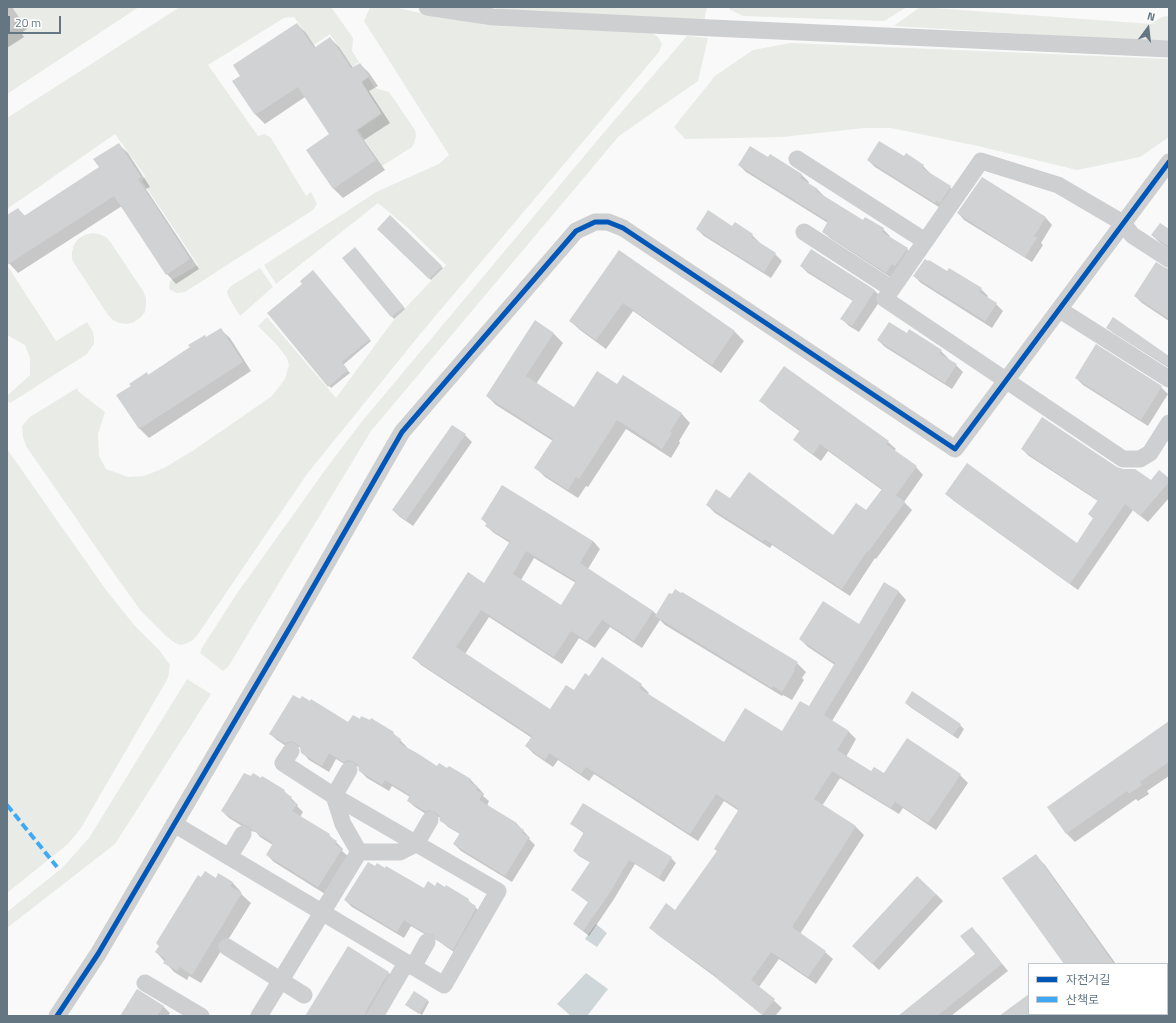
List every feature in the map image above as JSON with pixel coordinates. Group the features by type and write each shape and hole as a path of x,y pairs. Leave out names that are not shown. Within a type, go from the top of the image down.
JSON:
{"street":[{"path":"427,7 493,17 719,29 1169,49"},
{"path":"797,159 925,242"},
{"path":"1169,259 1132,235 1123,223 1058,185 981,161 885,299 1123,459 1140,459 1150,453 1169,423"},
{"path":"57,1016 98,954 293,622 402,432 576,231 595,222 608,222 623,228 955,449 1169,162"},
{"path":"804,232 892,289"},
{"path":"1060,310 1169,379"},
{"path":"174,824 229,857 285,882 322,912 444,985 498,891 470,868 416,844 334,796 283,763 291,751"},
{"path":"349,770 334,796 343,824 359,852"},
{"path":"359,852 400,852 416,844 430,820"},
{"path":"229,857 243,834"},
{"path":"259,1016 359,852"},
{"path":"375,1016 427,942"},
{"path":"226,947 304,995"},
{"path":"145,983 201,1016"}],"shaded area":[{"path":"12,7 139,7 7,94 7,33 16,27 13,24 20,19"},
{"path":"180,7 331,7 353,38 352,51 359,62 352,67 330,34 314,45 294,17 284,18 208,65 258,136 265,134 271,138 306,196 311,192 317,204 313,210 185,292 177,293 169,289 170,281 198,265 142,181 145,176 115,134 7,209 7,118"},
{"path":"370,7 394,7 438,17 495,26 650,32 658,37 662,44 659,52 421,333 307,474 198,634 193,640 181,645 175,643 167,637 141,611 26,446 22,426 30,417 77,388 79,392 105,412 98,434 99,456 106,469 128,477 144,476 164,468 194,450 272,396 285,379 289,365 287,358 277,345 258,326 267,317 336,398 393,321 446,265 408,228 378,203 276,284 264,265 378,191 439,164 449,155 364,21"},
{"path":"485,7 707,7 704,21 510,10"},
{"path":"729,7 907,7 884,21 743,16 729,9"},
{"path":"920,7 1151,24 1162,17 1169,16 1169,40 1144,41 894,26"},
{"path":"687,36 708,38 698,81 619,136 371,431 228,667 223,671 200,653 203,646 238,592 333,459 364,419 606,130"},
{"path":"791,43 1169,59 1169,137 1140,157 1077,170 978,146 891,128 864,128 782,137 685,139 674,127 715,76 753,50"},
{"path":"368,78 375,88 389,92 415,130 416,136 412,147 382,166 358,130 382,114 362,82"},
{"path":"92,233 106,237 143,291 146,298 145,312 134,322 127,324 119,323 108,315 72,259 74,245 78,239"},
{"path":"7,265 56,341 87,322 93,332 94,338 94,344 87,354 10,403 7,401 7,396 30,375 30,358 25,345 7,335"},
{"path":"260,268 273,287 240,316 228,296 227,291 231,286"},
{"path":"7,449 106,590 135,626 159,650 170,665 168,678 81,828 68,844 7,893"},
{"path":"187,679 211,694 115,844 7,928 7,912 62,868 89,838"},
{"path":"596,924 607,933 597,947 585,939"},
{"path":"586,973 608,989 587,1016 571,1016 557,1004"}],"building":[{"path":"297,23 314,48 330,37 351,68 360,63 369,76 361,82 381,113 356,130 376,160 333,189 306,150 329,134 298,87 255,115 232,81 240,76 233,65"},
{"path":"879,141 904,156 906,153 924,165 922,168 951,186 940,203 936,200 935,203 867,160"},
{"path":"119,143 141,177 138,179 190,259 166,275 114,196 7,265 7,215 18,208 24,216 99,167 93,159"},
{"path":"750,146 768,157 770,154 802,174 800,178 818,189 816,191 863,220 865,217 884,228 882,232 908,248 896,265 894,266 892,264 886,273 822,232 828,221 738,165"},
{"path":"982,177 1046,217 1034,236 1037,238 1025,257 957,213"},
{"path":"708,210 732,226 735,222 753,234 751,237 776,253 764,272 696,229"},
{"path":"390,215 442,266 429,279 377,229"},
{"path":"1160,223 1169,229 1169,247 1151,235"},
{"path":"355,247 404,307 391,317 342,258"},
{"path":"811,249 875,290 852,326 840,319 853,300 800,266"},
{"path":"619,250 735,331 712,365 623,303 596,340 569,321"},
{"path":"925,259 947,271 949,268 982,288 979,292 997,303 985,321 913,276"},
{"path":"1156,262 1169,269 1169,319 1134,296"},
{"path":"313,270 370,339 342,362 348,370 328,387 267,313 302,284 300,281"},
{"path":"1113,317 1169,356 1169,367 1106,328"},
{"path":"535,320 554,333 526,376 574,407 597,371 617,384 623,375 682,413 670,432 672,433 662,449 617,420 579,479 576,477 568,490 534,468 553,439 486,396"},
{"path":"889,322 907,333 909,329 942,350 939,353 957,364 945,383 877,340"},
{"path":"221,328 243,362 139,429 116,395 131,386 129,384 147,372 148,375 190,347 188,345"},
{"path":"1096,344 1162,386 1141,420 1075,378"},
{"path":"784,366 889,441 886,444 917,466 896,495 905,502 868,552 867,551 842,589 764,539 762,541 706,505 716,489 730,498 749,472 833,535 856,503 866,510 882,489 820,444 813,454 793,440 800,430 759,401"},
{"path":"1042,417 1117,467 1123,469 1135,469 1151,480 1159,470 1169,478 1169,482 1140,516 1125,504 1070,584 945,494 967,463 1077,543 1093,518 1088,514 1098,500 1021,449"},
{"path":"452,425 466,434 406,520 392,510"},
{"path":"502,485 593,541 580,563 653,611 634,641 602,620 587,641 571,631 554,657 481,610 456,647 550,709 566,685 574,690 585,673 589,676 602,657 642,684 639,688 724,742 745,708 782,731 800,701 809,706 835,663 799,639 823,601 859,624 884,582 899,591 824,715 849,731 837,750 871,771 874,767 884,773 907,738 961,774 928,823 895,802 891,808 832,771 814,799 856,826 792,927 826,951 808,977 771,952 751,980 775,999 762,1015 715,977 716,976 649,928 666,903 675,910 717,851 714,849 739,809 716,794 690,834 586,767 581,774 549,753 545,760 525,746 532,736 412,658 468,572 484,583 510,541 485,526 487,523 481,519","holes":["526,551 576,581 561,605 513,574"]},
{"path":"675,589 798,662 782,692 773,686 772,688 655,616 669,593 672,594"},
{"path":"912,691 961,724 953,735 905,703"},
{"path":"293,695 300,699 302,696 310,701 311,699 348,722 353,715 360,719 361,716 370,720 371,718 394,732 393,734 401,739 399,743 437,766 439,763 447,768 449,766 471,779 470,782 478,787 476,790 483,794 479,800 517,823 516,825 524,830 522,833 529,837 505,876 453,844 460,833 440,821 439,815 435,812 430,810 425,811 407,801 410,795 385,780 382,785 359,771 358,765 354,762 349,760 343,762 329,753 322,766 301,753 300,747 296,743 291,741 285,743 269,734"},
{"path":"1169,721 1169,762 1140,782 1142,785 1129,794 1127,791 1066,834 1047,807"},
{"path":"244,773 251,776 253,773 261,778 262,776 285,790 284,792 292,797 290,800 297,804 292,811 330,834 329,836 337,841 335,844 342,849 318,887 266,855 273,843 248,826 221,811"},
{"path":"583,803 672,857 659,878 629,860 609,894 583,931 573,924 588,902 571,890 590,862 573,851 584,832 570,824"},
{"path":"1036,854 1113,963 1063,963 1002,878"},
{"path":"368,862 375,866 377,863 385,868 386,866 424,888 428,881 435,886 437,882 445,887 446,885 469,899 468,901 476,906 453,950 436,940 432,934 425,933 404,920 397,932 344,900"},
{"path":"205,871 216,878 218,873 233,882 230,886 242,893 192,975 180,967 177,971 163,963 166,959 155,952 159,946 156,943 198,875 201,877"},
{"path":"917,876 936,894 872,964 852,946"},
{"path":"972,927 1002,964 937,1016 898,1016 975,954 960,936"},
{"path":"348,946 389,972 366,1011 365,1016 305,1016"},
{"path":"137,989 164,1006 157,1016 120,1016"},
{"path":"414,991 428,1000 419,1014 405,1005"},
{"path":"1028,995 1029,1016 999,1016"}],"marked path":[{"path":"7,805 57,867"}],"cycle path":[{"path":"57,1016 98,954 293,622 402,432 576,231 595,222 608,222 623,228 955,449 1169,162"}]}
